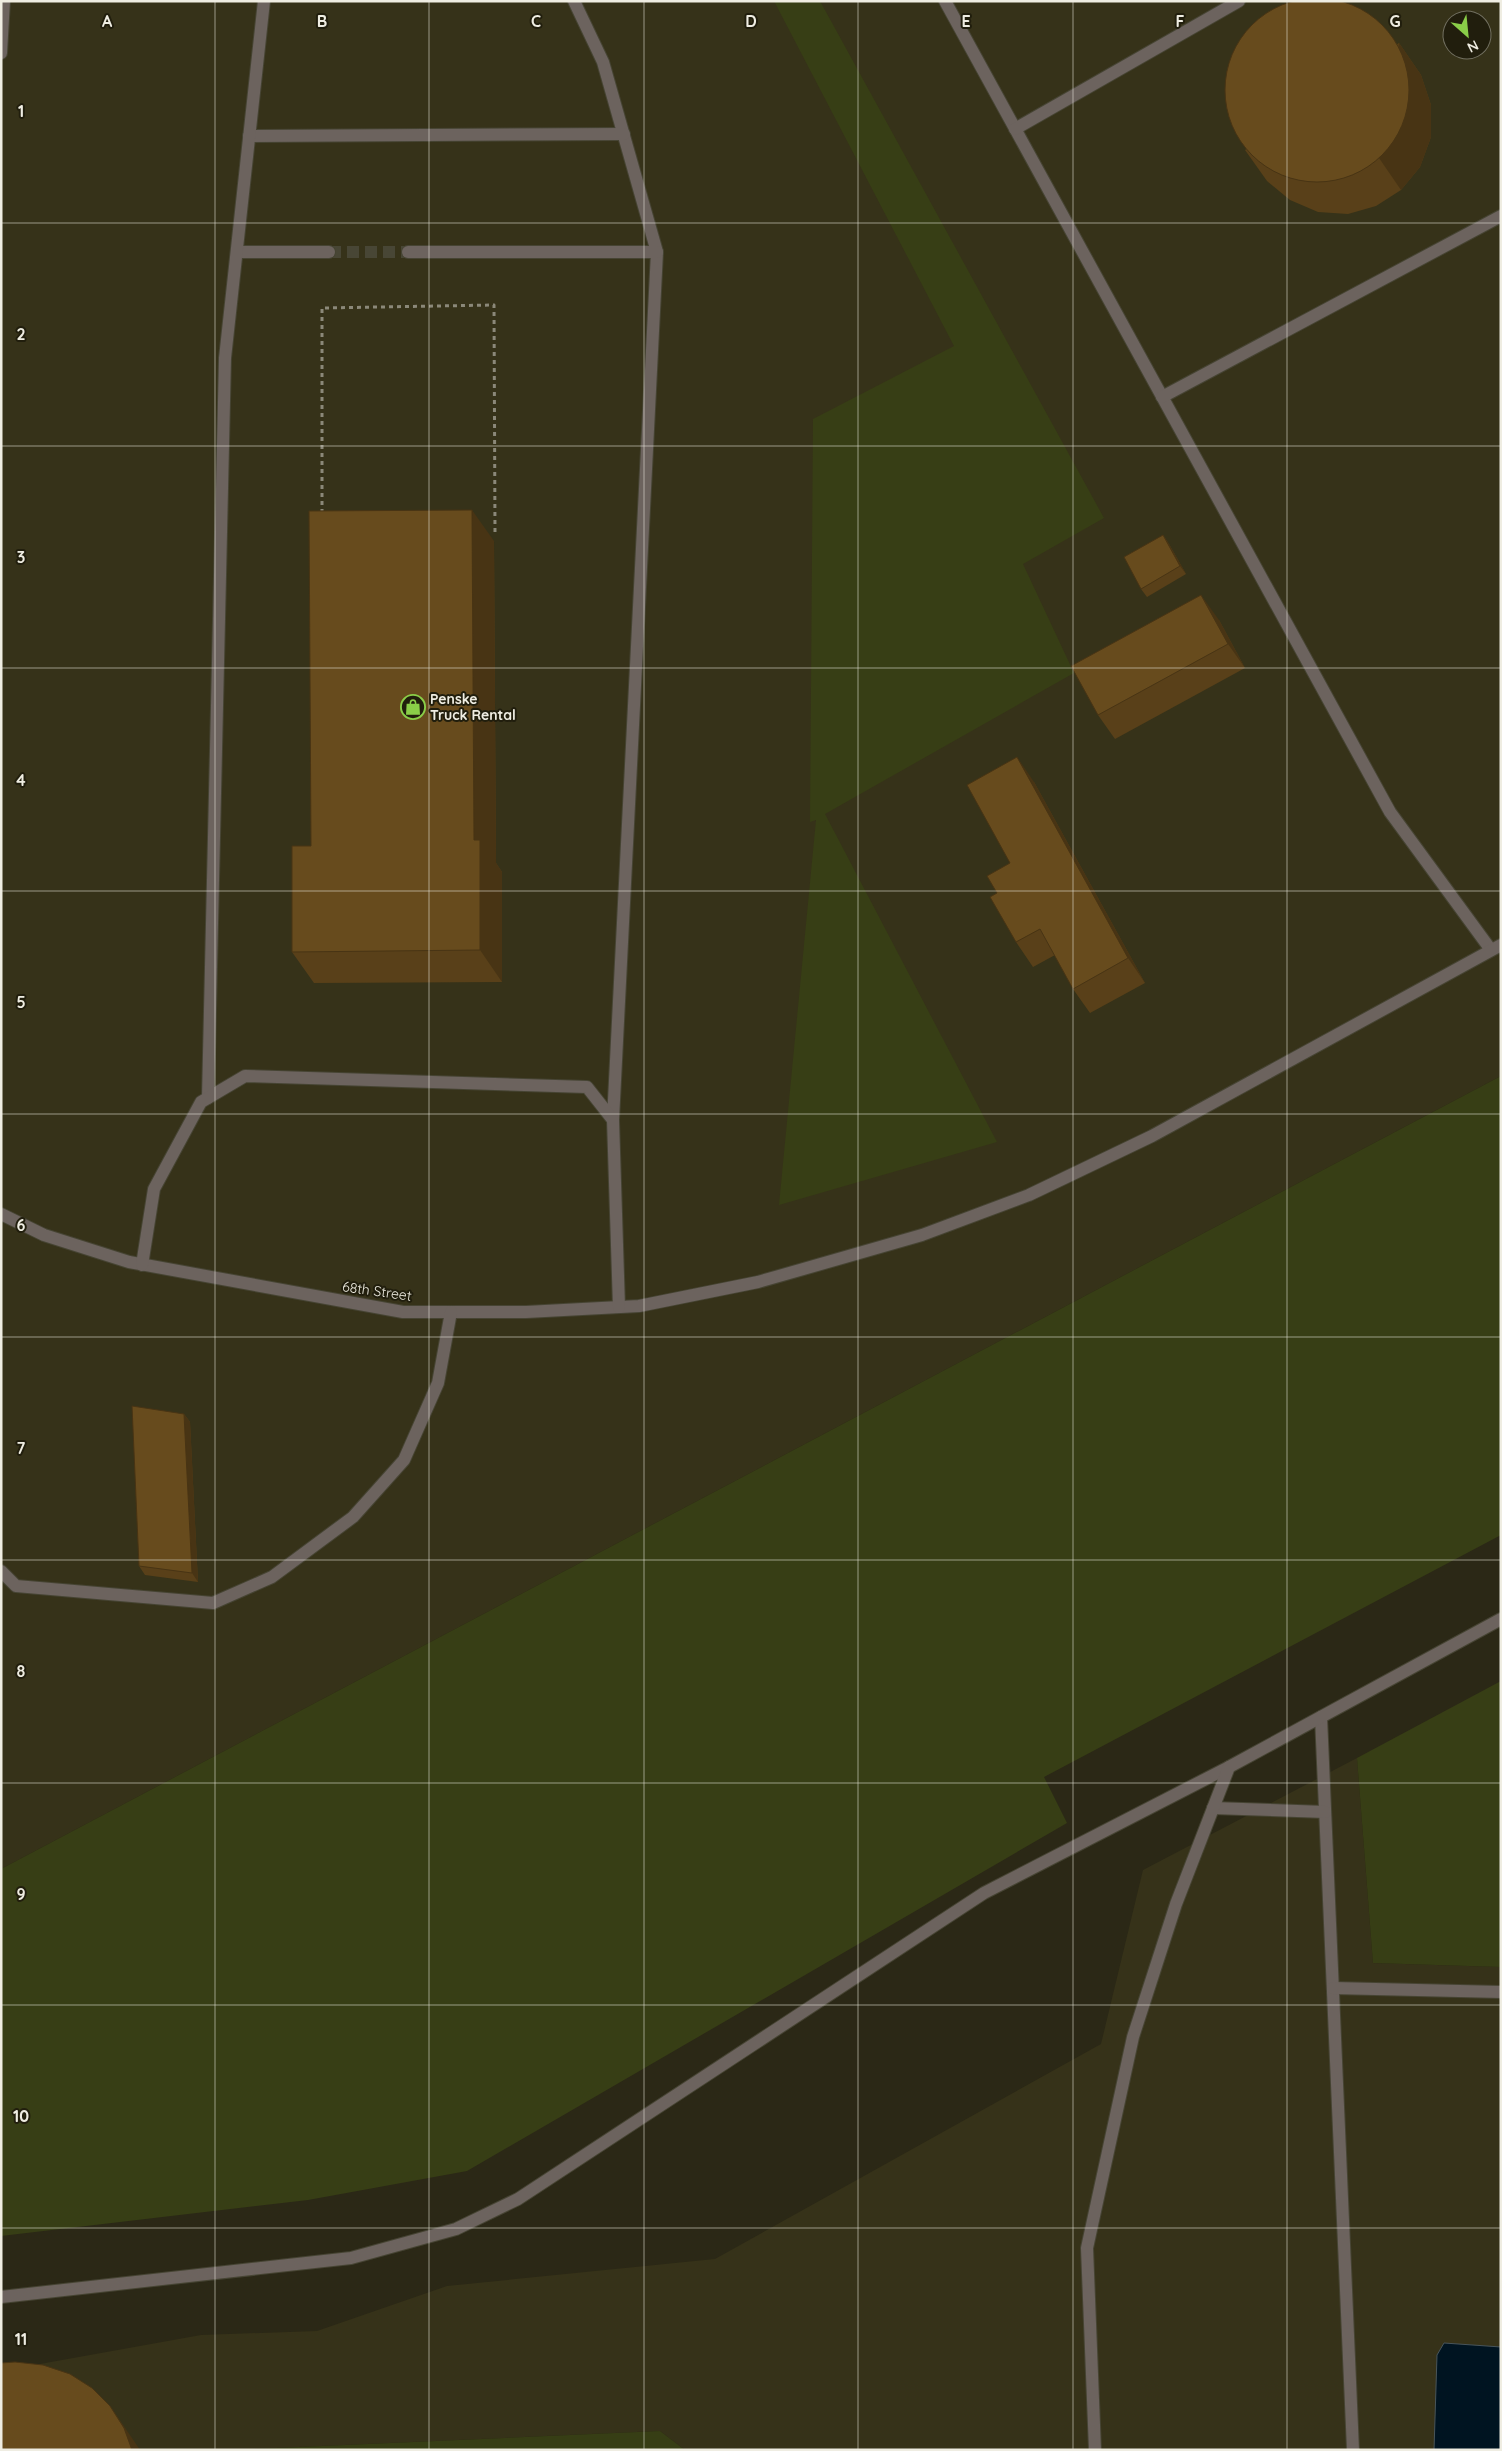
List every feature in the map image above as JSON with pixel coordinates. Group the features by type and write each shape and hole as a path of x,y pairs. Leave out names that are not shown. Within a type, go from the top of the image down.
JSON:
{"street":[{"path":"1,53 4,1"},
{"path":"208,1098 225,358 264,1"},
{"path":"574,1 604,62 657,252 613,1120 620,1307"},
{"path":"945,1 1390,812 1496,947"},
{"path":"1015,129 1239,1"},
{"path":"249,136 624,134"},
{"path":"1162,397 1501,216"},
{"path":"237,252 329,252"},
{"path":"408,252 657,252"},
{"name":"68th Street","path":"1,1214 44,1235 142,1264 403,1312 526,1312 639,1306 758,1282 922,1235 1029,1195 1152,1136 1496,947"},
{"path":"142,1264 154,1189 200,1102 245,1076 587,1087 613,1120"},
{"path":"1,1571 16,1586 213,1603 272,1577 353,1517 404,1460 438,1383 451,1312"},
{"path":"1,2297 351,2258 456,2229 518,2199 984,1893 1229,1767 1501,1619"},
{"path":"1321,1717 1353,2450"},
{"path":"1095,2450 1087,2248 1133,2037 1176,1904 1229,1767"},
{"path":"1213,1808 1325,1812"},
{"path":"1333,1988 1501,1992"}],"path":[{"path":"322,514 322,308 494,305 495,532"}],"shaded area":[{"path":"1,1 1501,1 1501,1076 1,1869"},
{"path":"1357,1758 1373,1963 1501,1967 1501,2450 685,2450 660,2431 232,2450 1,2450 1,2371 201,2335 317,2331 447,2286 715,2259 1101,2044 1143,1870"}],"green space":[{"path":"774,1 820,1 1104,518 1023,564 1074,673 825,814 997,1142 779,1205 816,820 810,822 813,419 954,346"},
{"path":"1501,1076 1501,1535 1044,1777 1067,1823 467,2171 308,2200 1,2236 1,1869"},
{"path":"1501,1681 1501,1967 1373,1963 1357,1758"},
{"path":"660,2431 685,2450 232,2450"}],"water":[{"path":"1444,2343 1501,2347 1501,2450 1434,2450 1437,2355"}],"building":[{"path":"1326,-2 1335,-1 1361,8 1388,31 1399,46 1408,72 1408,108 1399,134 1376,161 1361,172 1335,181 1308,182 1299,181 1273,172 1246,149 1235,134 1226,108 1225,81 1226,72 1235,46 1258,19 1273,8 1299,-1"},
{"name":"Penske Truck Rental","path":"472,510 474,840 480,840 480,950 292,952 292,846 311,846 309,511"},
{"path":"1163,535 1180,566 1141,589 1124,557"},
{"path":"1201,595 1228,644 1098,715 1071,666"},
{"path":"1017,757 1128,958 1073,989 1040,929 1016,942 990,897 997,893 987,876 1010,863 967,785"},
{"path":"132,1406 184,1414 192,1573 139,1566"},
{"path":"15,2362 43,2365 70,2374 92,2388 110,2406 124,2428 132,2450 1,2450 1,2363"}],"tunnel":[{"path":"329,252 408,252"}],"place":[{"name":"Penske Truck Rental","path":"413,707"}]}
